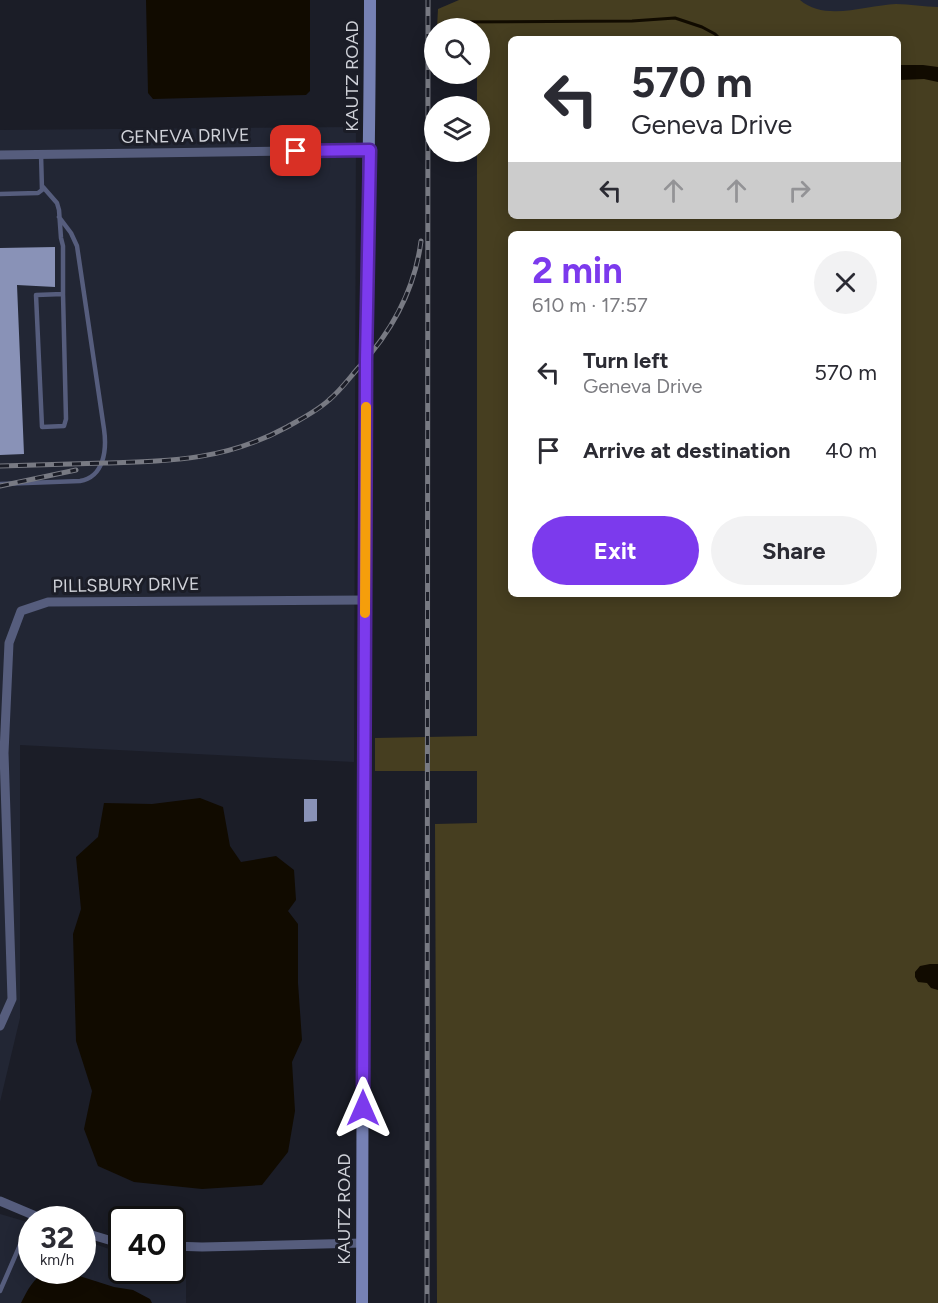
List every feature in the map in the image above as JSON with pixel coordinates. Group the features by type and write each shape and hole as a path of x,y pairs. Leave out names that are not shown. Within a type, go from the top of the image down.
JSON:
{"street":[{"name":"KAUTZ ROAD","path":"362,1303 363,768 370,0"},
{"name":"GENEVA DRIVE","path":"0,155 370,150"},
{"name":"PILLSBURY DRIVE","path":"0,1026 12,999 3,810 4,685 9,643 21,610 48,602 365,600"},
{"path":"0,1201 18,1209"},
{"path":"186,1246 362,1243"}],"lane":[{"path":"41,154 43,187 57,203 63,246 66,419 64,426 42,427 36,295 63,294"},
{"path":"0,194 38,193 43,187"},
{"path":"0,484 88,480 96,473 105,453 106,444 78,246 59,217"},
{"path":"0,1292 18,1250"}],"shaded area":[{"path":"146,0 310,0 310,91 306,95 153,99 148,93"},
{"path":"459,0 800,0 810,7 834,11 896,4 938,7 938,1303 437,1303 435,824 477,823 477,771 375,771 375,738 477,736 477,162 490,162 490,96 477,96 477,84 490,84 490,18 438,18 438,9"},
{"path":"771,0 938,0 938,34 805,34"},
{"path":"901,65 938,67 938,82 924,79 901,80"},
{"path":"356,127 354,762 20,745 20,1018 0,1102 0,130"},
{"path":"200,798 223,807 230,846 241,862 276,856 294,870 296,900 288,911 298,924 298,983 302,1040 292,1062 295,1111 288,1152 262,1185 202,1189 134,1182 98,1166 84,1129 92,1091 76,1041 73,934 81,909 76,857 98,837 104,803 152,804"},
{"path":"938,964 938,990 931,988 927,983 918,982 915,977 915,972 920,966"},
{"path":"0,1214 18,1219 18,1284 96,1284 96,1244 108,1249 108,1284 186,1284 186,1303 0,1303"},
{"path":"96,1281 133,1290 150,1299 152,1303 21,1303 31,1285 96,1284"}],"building":[{"path":"55,247 55,287 17,285 24,454 0,455 0,248"},
{"path":"304,799 317,799 317,821 304,822"}],"waterway":[{"path":"490,22 632,21 675,18 702,27 717,36"}],"railway":[{"path":"427,1303 428,0"},
{"path":"0,466 154,461 199,457 242,446 287,427 324,404 372,353 392,323 408,292 421,241"},
{"path":"0,486 76,470"}],"slow traffic":[{"path":"365,613 366,407"}],"route":[{"path":"296,151 370,150 366,360 363,1108"}]}
